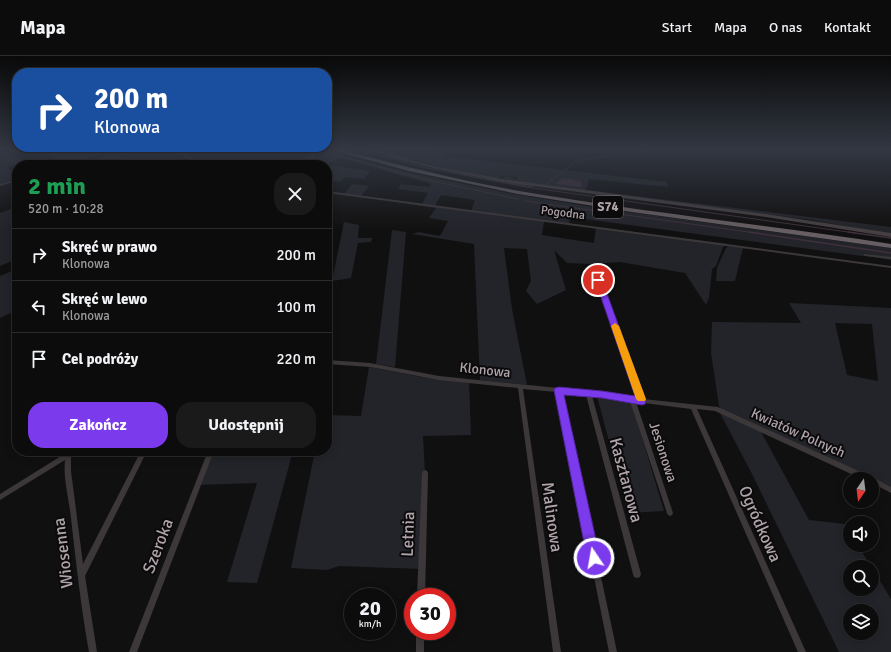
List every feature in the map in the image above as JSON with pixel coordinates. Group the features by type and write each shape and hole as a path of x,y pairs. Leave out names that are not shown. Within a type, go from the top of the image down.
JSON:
{"highway":[{"name":"S74","path":"439,176 528,194 616,208 774,228 891,246"},
{"name":"S74","path":"452,176 529,191 609,204 794,227 891,242"}],"street":[{"path":"477,176 520,184 798,219 891,235"},
{"path":"0,185 12,181"},
{"name":"Pogodna","path":"332,193 891,267"},
{"path":"865,255 891,258"},
{"path":"598,280 642,401"},
{"name":"Klonowa","path":"332,362 370,365 426,376 588,393 632,400 716,409"},
{"name":"Malinowa","path":"520,386 557,652"},
{"path":"559,390 613,652"},
{"name":"Kasztanowa","path":"588,393 637,574"},
{"name":"Jesionowa","path":"632,400 670,513"},
{"name":"Ogródkowa","path":"693,407 802,652"},
{"name":"Kwiatów Polnych","path":"716,409 854,472"},
{"path":"0,497 64,456"},
{"name":"Wiosenna","path":"69,456 69,477 81,577 93,652"},
{"path":"81,577 142,456"},
{"name":"Szeroka","path":"133,652 209,456"},
{"name":"Letnia","path":"421,588 425,473"},
{"path":"879,484 891,490"},
{"path":"420,640 420,652"}],"shaded area":[{"path":"0,176 12,176 12,180 0,184"},
{"path":"332,176 366,176 364,179 345,177 340,182 332,181"},
{"path":"403,176 424,176 518,195 593,207 891,248 891,260 865,255 862,256 570,217 569,224 544,221 542,235 594,243 596,227 729,244 723,247 716,266 712,269 709,298 706,305 685,273 620,262 591,264 567,263 554,250 566,290 537,304 526,291 531,281 527,249 504,248 512,309 527,385 480,380 474,244 412,234 419,232 440,236 448,221 429,218 436,208 408,204 409,202 422,204 428,193 398,189 401,184 429,187 431,184","holes":["441,195 475,200 471,211 435,206"]},
{"path":"481,176 614,176 667,182 668,187 589,179 586,190 891,227 891,234 805,219 537,186 501,178 506,176 502,176 497,179","holes":["508,176 517,177 517,180"]},
{"path":"563,178 581,181 581,187 555,184"},
{"path":"352,184 369,186 361,196 344,194"},
{"path":"12,209 12,261 0,266 0,213"},
{"path":"344,222 359,225 358,238 372,238 371,242 358,243 351,278 332,281"},
{"path":"392,230 406,232 395,367 376,364"},
{"path":"729,246 743,248 735,281 716,281 717,268 726,248"},
{"path":"12,271 12,312 0,318 0,276"},
{"path":"789,303 891,308 891,487 879,481 879,472 858,472 721,409 719,406 711,353 712,322 801,323","holes":["835,323 872,324 878,381 847,375"]},
{"path":"369,367 421,377 469,382 471,435 423,436 425,473 422,569 339,566 327,570 291,568 314,456 332,456 332,415 361,416"},
{"path":"597,396 631,401 664,511 628,513"},
{"path":"720,413 760,430 809,520 843,524 843,552 862,552 867,560 843,560 843,596 879,596 879,579 891,599 891,652 839,652 751,472"},
{"path":"207,456 292,456 257,583 227,582 257,483 196,485"}],"waterway":[{"path":"412,176 518,199"},
{"path":"468,176 526,187 855,233"},
{"path":"544,186 557,176"},
{"path":"509,183 533,187"},
{"path":"525,201 752,232"},
{"path":"752,232 891,253"},
{"path":"848,232 891,238"}],"slow traffic":[{"path":"615,326 641,399"}],"route":[{"path":"594,558 559,390 642,401 598,280"}]}
